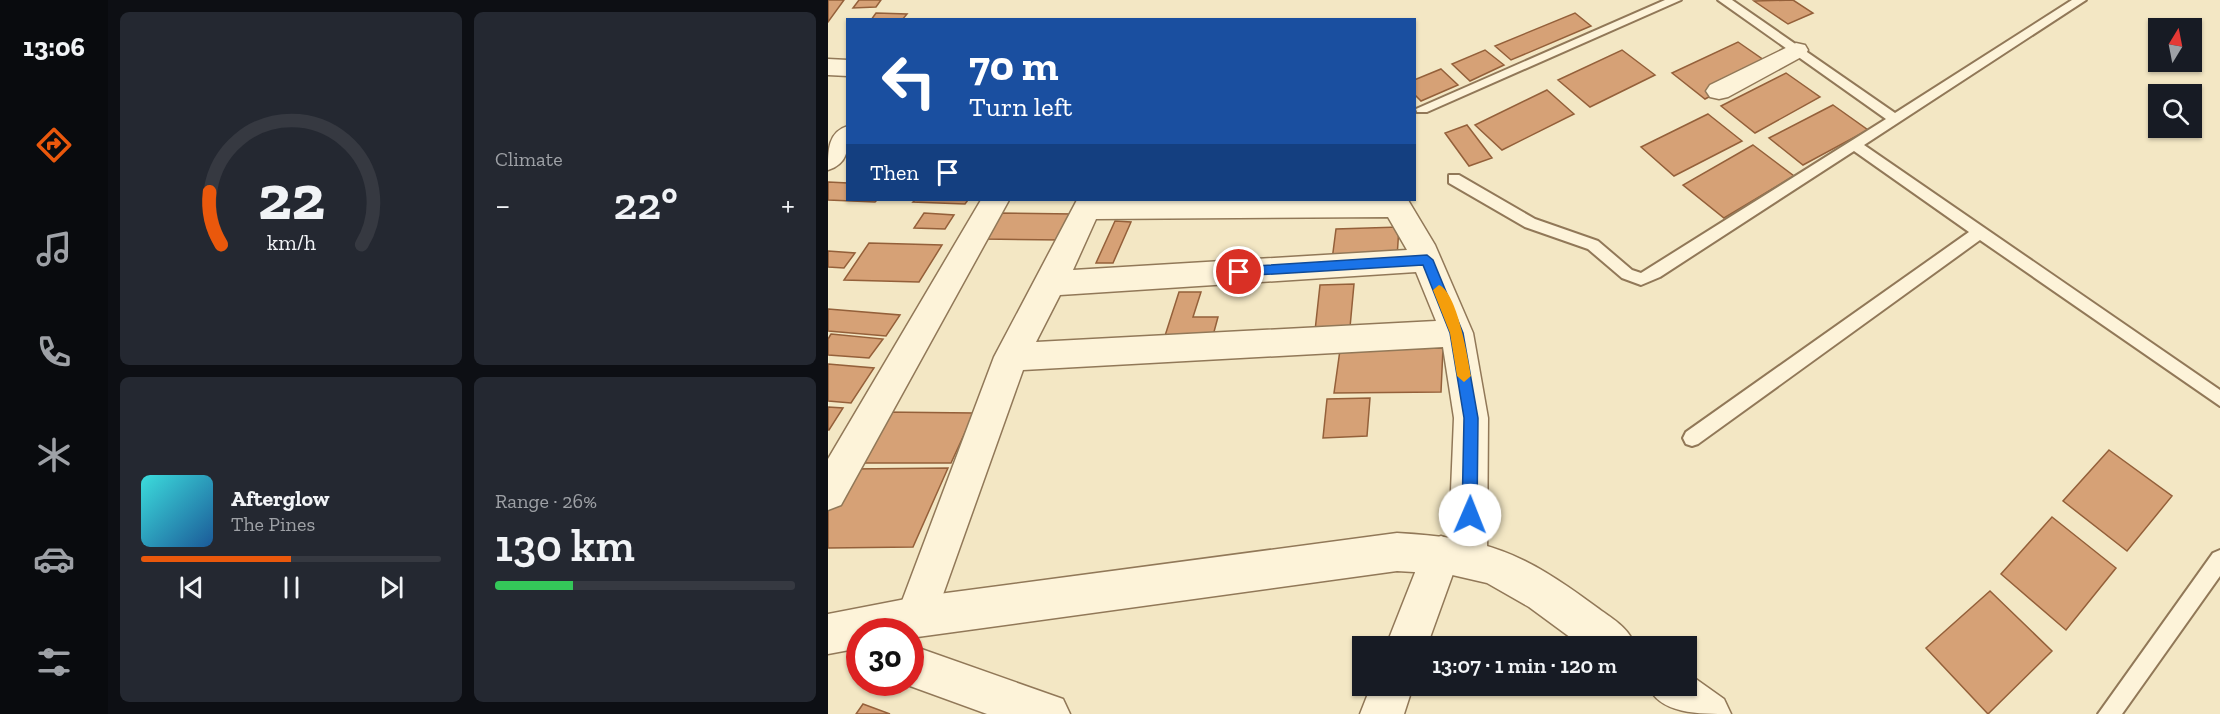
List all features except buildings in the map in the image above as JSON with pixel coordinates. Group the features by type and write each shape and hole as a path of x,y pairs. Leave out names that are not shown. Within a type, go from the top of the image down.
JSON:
{"street":[{"path":"1719,91 1796,50"},
{"path":"828,67 846,68"},
{"path":"828,160 846,138"},
{"path":"828,493 994,201"},
{"path":"916,617 1011,357 1051,283 1088,204 1395,203 1427,260 1457,333 1471,418 1454,557 1412,636"},
{"path":"1051,283 1427,260"},
{"path":"1011,357 1457,333"},
{"path":"828,636 916,617 1397,552 1454,557 1497,567 1544,595 1601,636"},
{"path":"828,636 846,643"},
{"path":"924,671 1048,714"},
{"path":"1382,714 1388,696"},
{"path":"1683,696 1709,714"}],"lane":[{"path":"1422,109 1675,0"},
{"path":"1724,0 1894,118"},
{"path":"1455,178 1530,223 1593,245 1627,274 1641,279 1655,273 2080,0"},
{"path":"1853,144 2220,399"},
{"path":"1692,438 1980,232"},
{"path":"2109,714 2220,560"}],"slow traffic":[{"path":"1439,290 1457,333 1464,376"}],"route":[{"path":"1239,272 1427,260 1457,333 1471,418 1470,515"}]}
